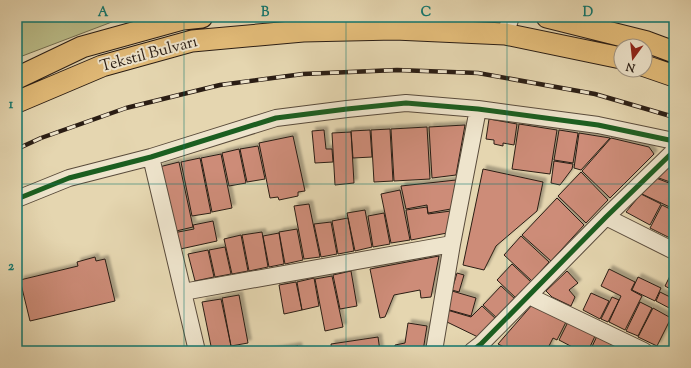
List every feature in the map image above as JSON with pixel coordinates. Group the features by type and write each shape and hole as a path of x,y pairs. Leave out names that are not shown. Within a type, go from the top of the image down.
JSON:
{"main road":[{"name":"Tekstil Bulvarı","path":"17,78 82,47 183,19 202,17"},
{"path":"547,17 647,42 674,52"},
{"name":"Tekstil Bulvarı","path":"17,102 102,66 192,41 303,31 508,26 613,56"},
{"path":"653,69 674,76"}],"street":[{"path":"17,199 69,178 151,157 276,118 406,103 478,109 598,125 674,141"},
{"path":"434,351 452,244 478,109"},
{"path":"482,349 529,296 606,217 674,151"},
{"path":"151,157 197,351"},
{"path":"606,217 674,251"},
{"path":"183,292 452,244"},
{"path":"529,296 644,351"}],"green space":[{"path":"17,17 125,17 17,58"}],"building":[{"path":"489,119 517,124 514,145 503,143 503,146 494,144 494,140 486,139"},
{"path":"519,124 557,130 550,174 512,169"},
{"path":"465,125 456,175 432,178 429,127"},
{"path":"427,127 430,179 394,181 391,129"},
{"path":"390,129 393,181 374,182 371,130"},
{"path":"324,130 326,149 332,149 333,162 315,163 312,131"},
{"path":"370,130 372,157 353,158 351,131"},
{"path":"559,130 578,133 573,163 554,160"},
{"path":"351,132 354,183 335,185 332,133"},
{"path":"579,133 610,138 581,170 574,168"},
{"path":"293,136 305,191 298,192 298,196 279,200 278,197 270,198 259,143"},
{"path":"611,138 649,147 654,154 610,198 582,171"},
{"path":"258,146 265,179 247,182 240,149"},
{"path":"239,149 246,183 229,186 222,153"},
{"path":"221,154 232,208 212,212 201,158"},
{"path":"200,158 211,213 192,216 181,162"},
{"path":"554,161 573,164 572,169 560,185 551,183"},
{"path":"179,162 193,227 172,232 159,167"},
{"path":"668,165 674,170 673,183 656,177"},
{"path":"483,169 543,182 537,211 496,246 484,270 463,265"},
{"path":"581,172 608,200 586,223 558,196"},
{"path":"656,178 674,185 674,209 642,194"},
{"path":"456,180 451,209 428,213 427,205 406,209 401,186"},
{"path":"400,190 410,240 391,243 381,194"},
{"path":"641,194 661,204 650,225 626,212"},
{"path":"557,198 584,225 551,261 522,235"},
{"path":"309,204 320,257 304,259 294,206"},
{"path":"662,205 674,211 674,235 672,239 650,228"},
{"path":"427,207 428,214 451,211 447,233 411,240 406,210"},
{"path":"365,210 372,247 355,251 347,213"},
{"path":"384,213 390,244 373,247 368,216"},
{"path":"348,218 354,251 338,254 332,221"},
{"path":"213,221 217,241 176,250 173,233 194,229 193,225"},
{"path":"331,222 337,254 321,257 314,224"},
{"path":"297,229 303,260 285,264 279,232"},
{"path":"262,232 268,267 249,271 242,235"},
{"path":"279,233 284,264 269,267 263,236"},
{"path":"241,235 248,271 232,274 224,239"},
{"path":"521,236 549,262 532,281 504,255"},
{"path":"225,247 231,274 215,277 209,250"},
{"path":"208,250 214,277 195,281 188,254"},
{"path":"439,256 431,297 421,298 420,290 394,295 385,317 380,318 370,269"},
{"path":"95,257 96,261 105,259 115,301 30,321 20,280 78,266 77,262"},
{"path":"512,264 531,282 517,299 497,280"},
{"path":"674,268 674,291 665,286"},
{"path":"609,269 635,282 631,290 642,296 625,330 609,322 621,296 601,286"},
{"path":"351,271 357,306 340,309 333,275"},
{"path":"567,271 578,283 569,290 575,297 571,306 552,297 546,291"},
{"path":"457,273 464,275 459,292 452,290"},
{"path":"332,276 343,327 325,331 315,279"},
{"path":"638,277 661,288 655,301 632,290"},
{"path":"314,278 319,306 302,310 297,282"},
{"path":"296,282 302,310 284,314 279,285"},
{"path":"501,286 516,300 498,319 483,305"},
{"path":"452,291 476,298 471,316 446,309"},
{"path":"660,292 674,299 673,310 656,301"},
{"path":"591,293 609,301 600,319 583,310"},
{"path":"239,295 248,343 231,346 222,298"},
{"path":"612,297 619,300 608,322 601,319"},
{"path":"221,299 231,351 212,351 202,302"},
{"path":"640,302 652,308 638,336 626,331"},
{"path":"532,305 566,322 557,340 553,338 548,348 553,351 512,351 498,344"},
{"path":"482,306 497,320 480,338 447,322 447,310 471,317"},
{"path":"653,308 671,318 657,346 638,337"},
{"path":"568,322 595,336 588,351 580,351 559,340"},
{"path":"408,323 427,326 423,351 395,351 395,345 405,343"},
{"path":"597,336 621,348 620,351 590,351"},
{"path":"378,337 380,351 332,351 331,344"},
{"path":"298,346 299,351 269,351"}],"railway":[{"path":"17,149 41,138 126,108 220,85 303,74 397,70 478,73 595,94 674,117"}],"cycle path":[{"path":"17,199 69,178 151,157 276,118 406,103 478,109 598,125 674,141"},
{"path":"472,351 481,344 606,217 674,151"}]}
